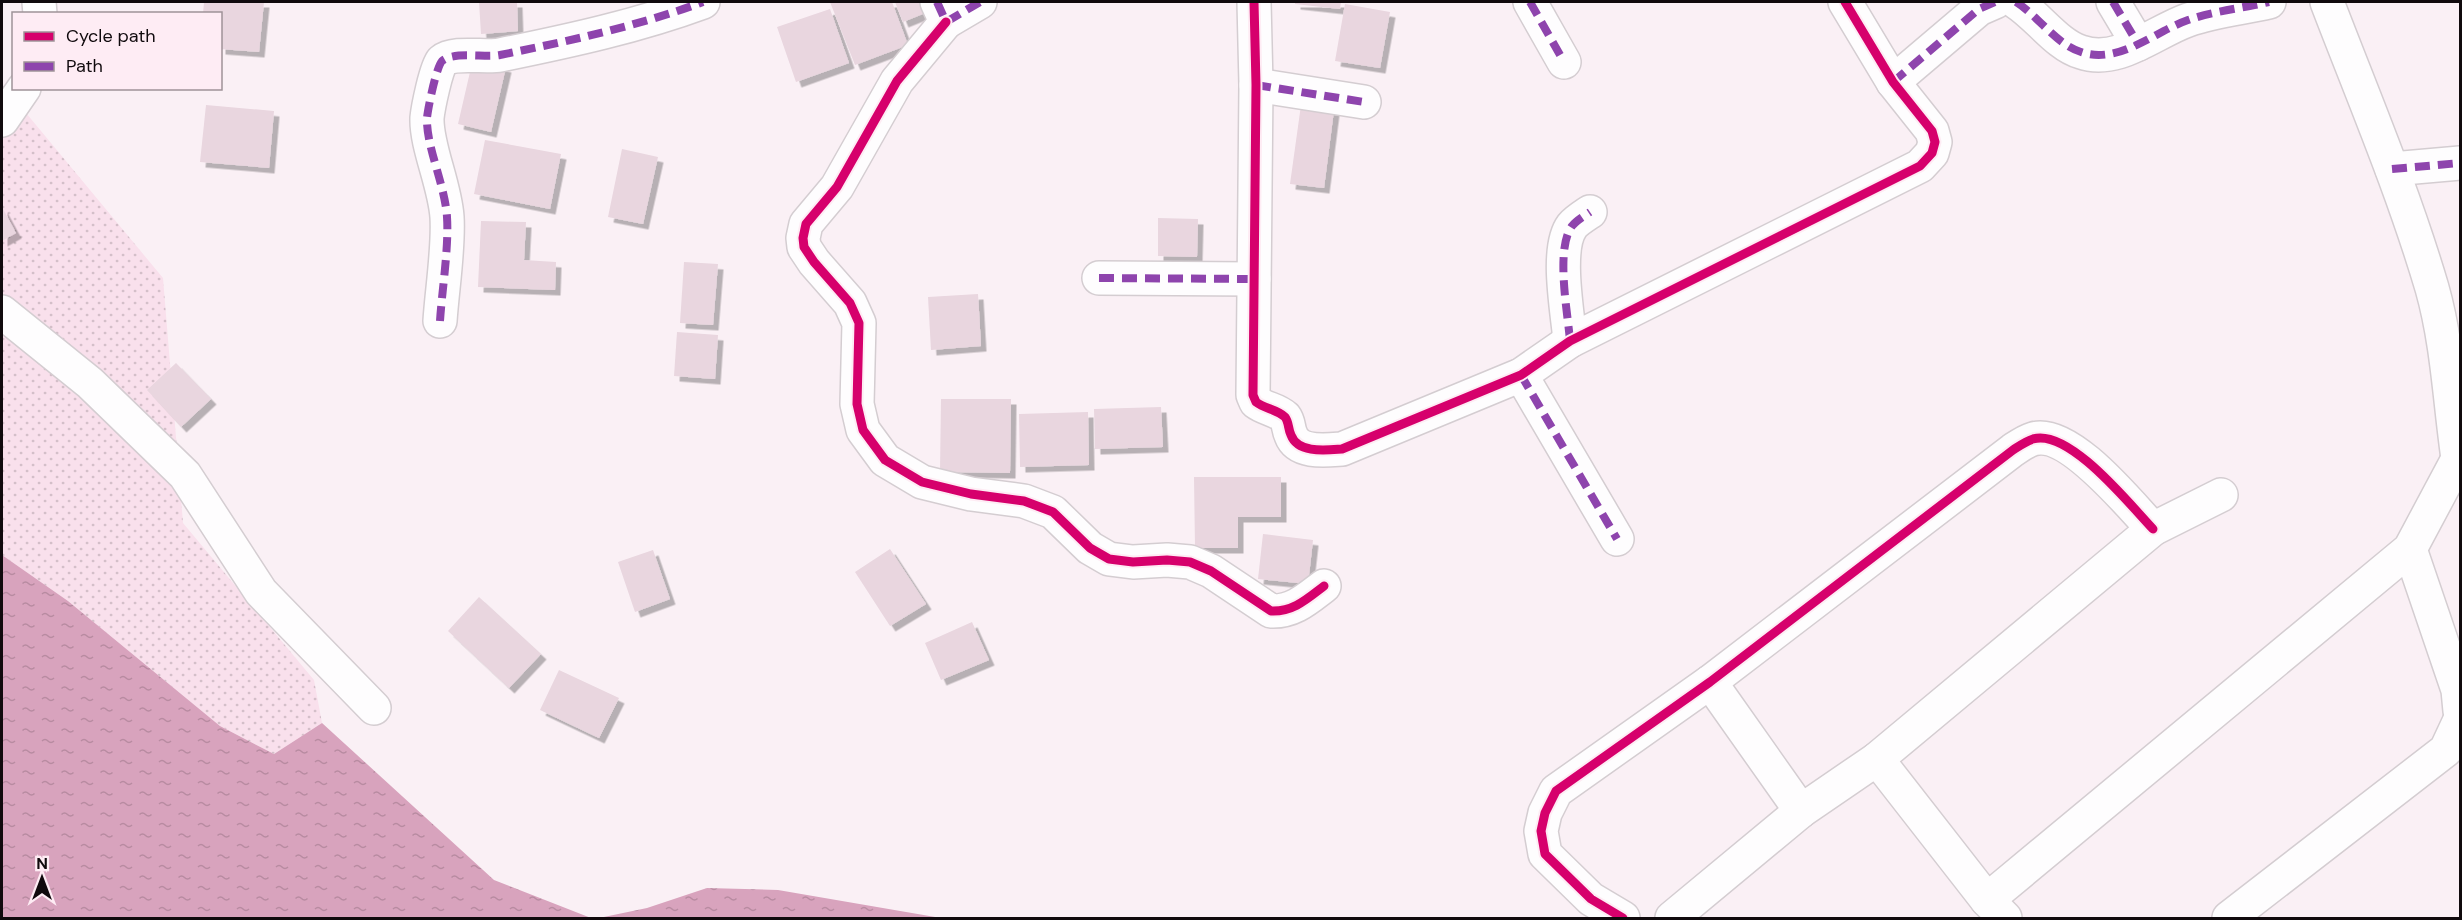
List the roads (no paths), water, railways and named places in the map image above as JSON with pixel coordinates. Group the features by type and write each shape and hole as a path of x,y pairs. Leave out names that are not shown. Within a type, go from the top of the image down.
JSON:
{"street":[{"path":"440,321 447,218 427,117 442,62 453,56 494,56 568,42 704,2"},
{"path":"980,2 941,12 897,81 837,187 806,224 804,247 850,303 859,323 857,404 863,430 885,460 922,482 971,494 1024,501 1053,512 1090,548 1108,559 1133,562 1167,560 1190,562 1211,571 1271,611 1282,612 1299,605 1324,586"},
{"path":"1254,2 1256,85 1253,395 1260,406 1276,410 1287,419 1291,437 1300,445 1316,450 1342,449 1521,375 1570,341 1920,166 1932,153 1935,142 1932,131 1893,82 1845,2"},
{"path":"1530,2 1564,62"},
{"path":"1893,82 1979,9 1995,2"},
{"path":"2016,2 2031,11 2062,42 2080,52 2100,56 2138,44 2188,20 2269,2"},
{"path":"2113,2 2138,44"},
{"path":"1877,759 1996,909 2410,549 2459,465 2445,344 2432,288 2392,169 2327,2"},
{"path":"1256,85 1364,102"},
{"path":"2,120 23,90"},
{"path":"2392,169 2460,163"},
{"path":"1570,341 1564,264 1566,241 1572,226 1590,212"},
{"path":"1099,278 1254,279"},
{"path":"2,312 90,382 185,475 261,592 374,708"},
{"path":"1521,375 1617,539"},
{"path":"1623,918 1591,899 1545,854 1540,831 1545,813 1556,791 1710,682 2013,450 2035,438 2057,441 2081,454 2153,529"},
{"path":"1672,918 1801,811 1877,759 2153,529 2221,495"},
{"path":"2410,549 2458,690 2460,711"},
{"path":"1710,682 1801,811"},
{"path":"2229,918 2453,754 2460,720"}],"water":[{"path":"2,555 68,601 220,726 274,754 322,723 494,880 591,918 2,918"},
{"path":"707,888 778,890 941,918 599,918 647,908"}]}
